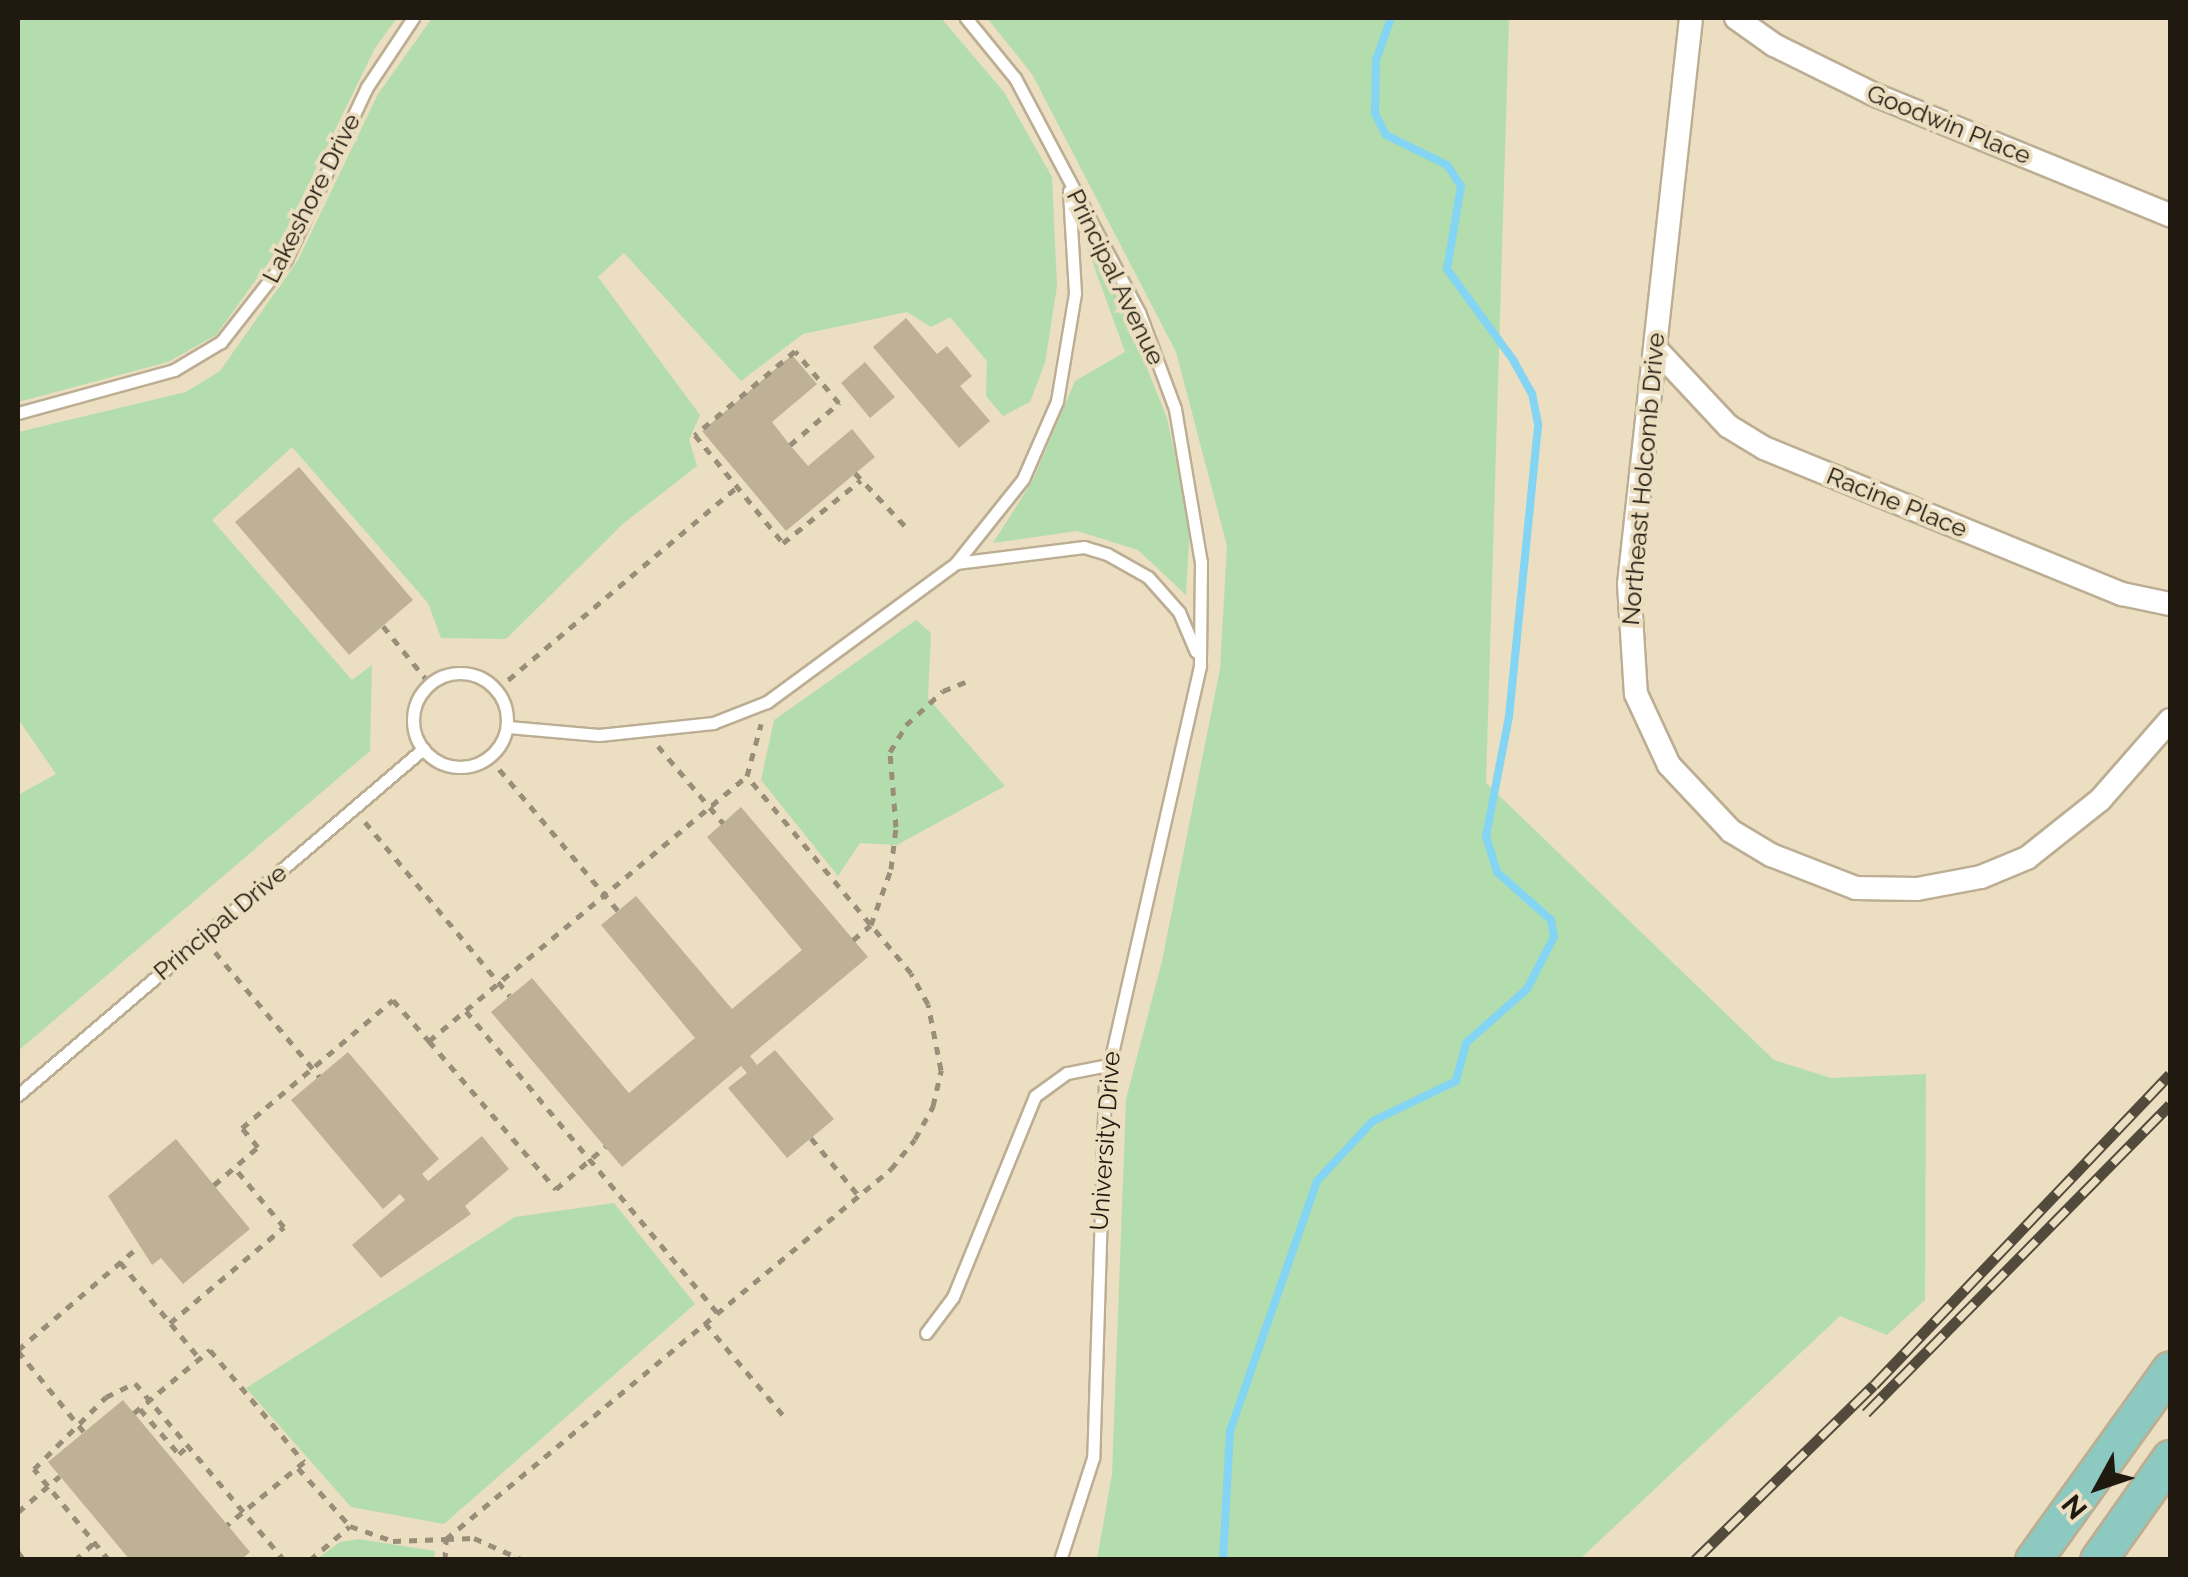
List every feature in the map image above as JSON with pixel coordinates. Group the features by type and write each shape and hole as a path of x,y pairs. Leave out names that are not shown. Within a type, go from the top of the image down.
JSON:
{"main road":[{"path":"2034,1560 2170,1369"},
{"path":"2098,1560 2170,1458"}],"street":[{"name":"Northeast Holcomb Drive","path":"1691,18 1628,584 1628,641 1643,715 1669,765 1732,831 1771,855 1856,888 1933,886 1981,877 2027,858 2100,800 2170,720"},
{"name":"Goodwin Place","path":"1736,18 1774,45 1874,94 2170,215"},
{"name":"Racine Place","path":"1654,348 1728,426 1764,448 2122,594 2170,604"}],"lane":[{"name":"Lakeshore Drive","path":"18,413 174,370 221,342 286,259 367,86 413,18"},
{"path":"966,18 1015,78 1067,177"},
{"name":"Principal Avenue","path":"956,563 1023,479 1058,402 1076,292 1067,177"},
{"name":"Principal Avenue","path":"1067,177 1139,312 1175,409 1202,562 1200,666"},
{"path":"508,727 646,732 712,723 767,702 956,563 1084,547 1108,554 1148,577 1179,612 1200,666"},
{"name":"University Drive","path":"1060,1560 1092,1458 1108,1065 1200,666"},
{"path":"463,673 496,690 508,727 489,758 450,766 423,750 413,721 430,684 463,673"},
{"name":"Principal Drive","path":"18,1095 423,750"},
{"path":"926,1333 952,1297 1035,1096 1067,1073 1108,1065"}],"path":[{"path":"790,445 839,403 795,351 695,434 784,543 861,480"},
{"path":"725,472 732,466"},
{"path":"856,473 908,529"},
{"path":"496,690 738,487"},
{"path":"749,500 756,495"},
{"path":"382,626 430,684"},
{"path":"853,940 871,925 891,870 896,827 890,752 906,725 943,692 970,680"},
{"path":"429,1041 746,776 767,702"},
{"path":"646,732 723,823"},
{"path":"489,758 618,911"},
{"path":"444,1560 446,1539 858,1196 915,1139 933,1106 940,1070 928,1004 871,925 746,776"},
{"path":"354,809 510,996"},
{"path":"202,938 319,1076"},
{"path":"214,1185 258,1146 242,1128 393,1000 556,1188 606,1147"},
{"path":"466,1011 718,1313"},
{"path":"811,1138 858,1196"},
{"path":"170,1323 284,1227 234,1167"},
{"path":"84,1432 18,1350 138,1247"},
{"path":"120,1262 199,1358"},
{"path":"705,1324 784,1416"},
{"path":"188,1446 179,1454 137,1411 210,1350 304,1462 227,1526"},
{"path":"109,1560 34,1468 77,1422 135,1382 284,1560"},
{"path":"298,1468 350,1526 394,1541 474,1538 523,1560"},
{"path":"18,1512 60,1476"},
{"path":"310,1560 350,1526"},
{"path":"74,1560 95,1542"},
{"path":"18,1552 24,1560"}],"green space":[{"path":"18,18 397,18 375,48 274,255 216,335 168,362 18,402"},
{"path":"432,18 941,18 1004,92 1052,177 1057,286 1045,363 1030,402 1003,416 986,396 987,361 950,317 931,327 907,312 803,334 741,381 624,253 598,277 700,415 689,440 697,466 624,523 506,639 441,638 428,603 292,447 212,520 352,680 372,665 370,751 18,1051 18,795 56,774 18,719 18,432 186,392 220,371 298,260 378,94"},
{"path":"987,18 1509,18 1486,783 1774,1060 1831,1078 1926,1074 1925,1300 1887,1335 1840,1316 1580,1559 1097,1559 1112,1474 1126,1099 1162,961 1220,669 1227,546 1176,352 1032,74"},
{"path":"1087,247 1105,263 1167,418 1190,525 1186,595 1138,550 1077,531 993,543 1033,480 1075,381 1125,352"},
{"path":"916,620 931,633 928,698 1005,786 897,845 860,843 838,876 761,780 774,720"},
{"path":"614,1203 695,1304 444,1524 351,1507 246,1388 515,1217"},
{"path":"359,1539 435,1551 434,1559 317,1559 340,1542"}],"building":[{"path":"906,318 937,354 947,346 972,376 960,386 990,421 959,448 873,347"},
{"path":"792,355 817,384 772,422 790,445 808,466 852,429 875,457 786,531 702,431"},
{"path":"865,362 895,397 870,418 841,383"},
{"path":"299,467 413,600 349,655 235,522"},
{"path":"741,807 868,957 750,1056 757,1065 775,1050 834,1119 787,1158 728,1088 747,1073 741,1066 622,1167 491,1012 532,978 629,1093 695,1038 601,925 636,896 732,1009 802,950 707,837"},
{"path":"348,1052 439,1159 422,1174 428,1181 482,1136 509,1169 465,1206 471,1214 381,1278 352,1245 405,1200 400,1194 383,1209 291,1100"},
{"path":"176,1139 250,1229 183,1284 161,1258 152,1265 108,1196"},
{"path":"123,1400 250,1552 241,1560 130,1560 48,1462"}],"waterway":[{"path":"1223,1560 1230,1431 1317,1181 1373,1121 1456,1081 1466,1043 1527,989 1554,937 1551,920 1497,872 1486,836 1509,717 1538,424 1532,394 1514,361 1447,269 1461,186 1447,165 1386,135 1375,113 1376,60 1391,18"}],"railway":[{"path":"1695,1560 1874,1385 2170,1074"},
{"path":"1866,1413 2170,1105"}]}
